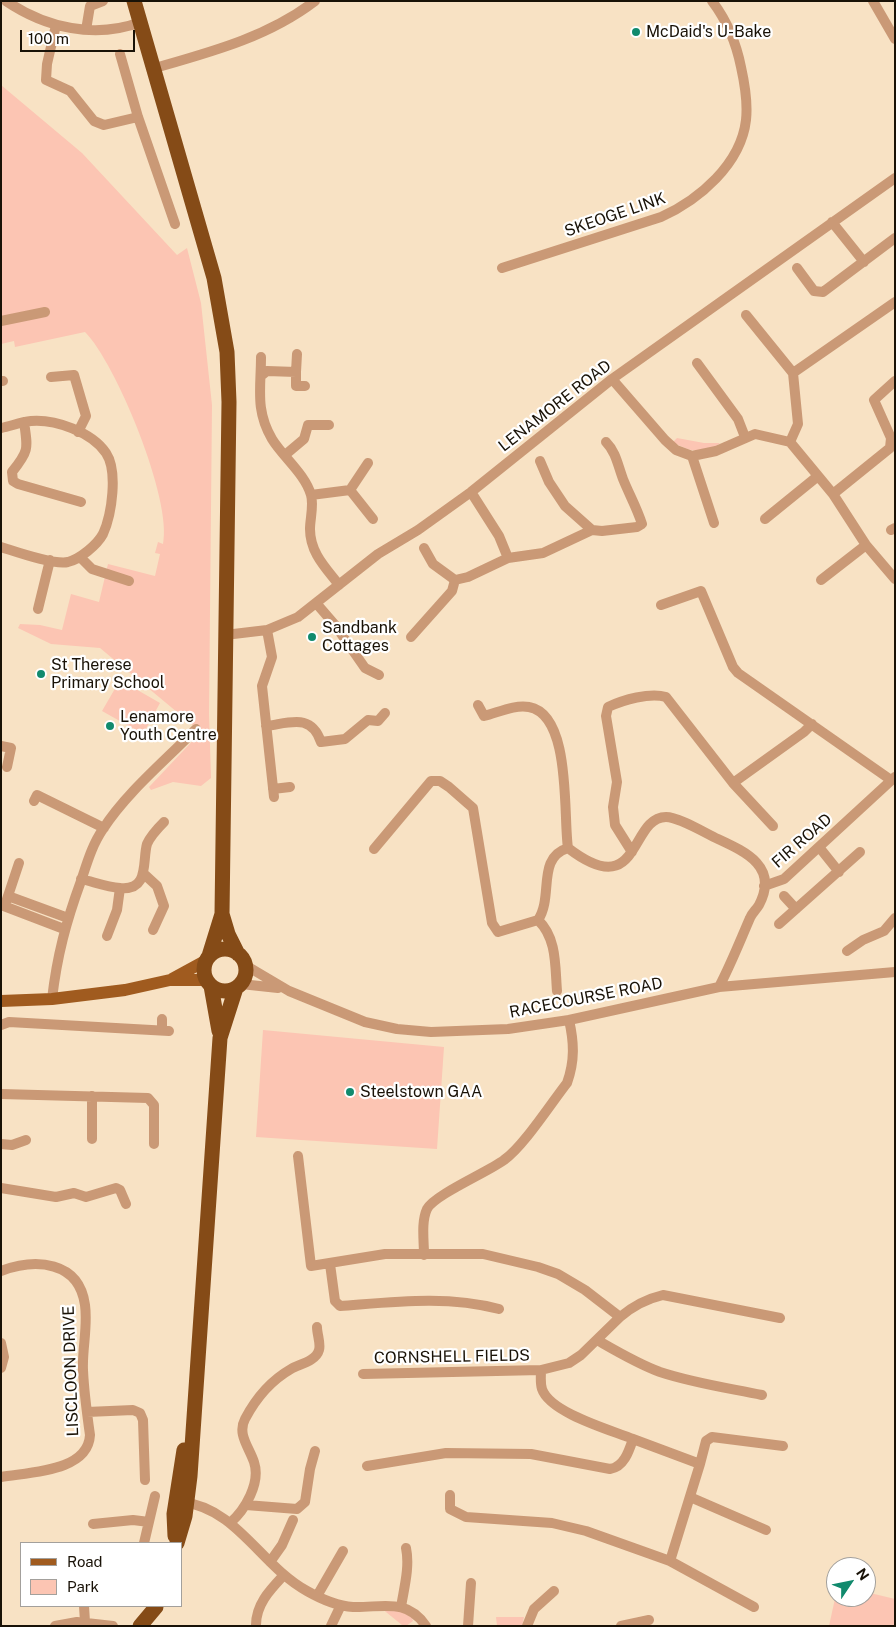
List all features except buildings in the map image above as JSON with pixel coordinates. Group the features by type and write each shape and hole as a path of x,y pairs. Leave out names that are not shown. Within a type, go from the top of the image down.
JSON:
{"highway":[{"path":"134,1 206,245 219,301 227,352 229,402 222,914 228,934 242,959 244,978 227,1009 220,1038 196,1387 176,1542"},
{"path":"220,1038 204,968 222,914"},
{"path":"207,958 220,949 226,949 242,959"},
{"path":"208,983 223,991 238,986"},
{"path":"140,1626 155,1607"},
{"path":"154,1626 156,1607"}],"main road":[{"path":"170,980 207,958"},
{"path":"1,1001 52,1000 125,990 170,980 208,983"}],"street":[{"path":"6,1 22,6 56,25 86,30 113,30 140,22"},
{"path":"86,30 90,6 103,1"},
{"path":"155,68 231,46 298,14 315,1"},
{"name":"SKEOGE LINK","path":"502,268 661,217 681,208 699,195 718,175 735,152 746,122 747,92 738,49 732,32 712,1"},
{"path":"873,1 895,39"},
{"path":"56,25 47,64 46,80 70,91 94,120 104,125 138,117"},
{"path":"120,54 138,117 175,224"},
{"name":"LENAMORE ROAD","path":"225,635 267,630 298,617 378,554 418,530 471,492 612,379 895,178"},
{"path":"832,222 864,262"},
{"path":"797,268 814,291 822,292 895,238"},
{"path":"793,373 895,302"},
{"path":"1,320 45,312"},
{"path":"746,315 793,373 798,424 790,442"},
{"path":"297,354 296,386 305,386"},
{"path":"261,358 261,376 258,390 264,422 272,440 285,455 312,496 310,532 313,546 319,562 338,585"},
{"path":"697,363 738,419 745,437"},
{"path":"261,376 267,371 296,372"},
{"path":"51,377 74,375 86,416 78,432"},
{"path":"612,379 664,440 676,450 692,456 716,451 755,434 790,442 832,494 866,545 895,579"},
{"path":"832,494 890,448 891,438 874,400 895,381"},
{"path":"24,422 28,451 20,464 12,472 13,481 81,502"},
{"path":"1,428 24,422 56,423 88,436 106,452 114,473 111,499 102,534 80,556 68,562 50,560 1,547"},
{"path":"285,455 304,439 308,425 329,425"},
{"path":"424,548 433,564 455,580 468,577 508,558 543,553 592,530 602,531 637,527 642,524 613,449 606,442"},
{"path":"692,456 714,523"},
{"path":"540,460 549,482 565,506 592,530"},
{"path":"312,496 350,490 368,463"},
{"path":"765,519 818,476"},
{"path":"350,490 373,519"},
{"path":"471,492 499,536 508,558"},
{"path":"821,580 866,545"},
{"path":"80,556 92,569 130,581"},
{"path":"38,609 50,560"},
{"path":"411,637 452,591 455,580"},
{"path":"661,605 702,591 733,667 738,673 893,779"},
{"path":"316,603 335,625 364,668 379,675"},
{"path":"267,630 272,657 262,686 274,793 290,787"},
{"path":"632,852 615,825 613,808 617,782 606,716 608,707 617,703 658,695 666,697 733,783 773,826"},
{"path":"478,704 484,716 520,707 530,707 547,720 559,747 564,778 568,848"},
{"path":"266,726 303,721 314,727 321,742 345,740 368,720 378,721 384,713"},
{"path":"733,783 804,732 812,724"},
{"path":"52,1000 57,956 64,929 93,846 104,828 138,787 196,729"},
{"path":"1,746 11,748 7,766"},
{"name":"FIR ROAD","path":"719,987 750,916 758,905 764,886 784,878 893,779"},
{"path":"374,849 431,781 440,781 473,808 492,922 498,932 538,920 546,904 550,862 554,855 568,848"},
{"path":"34,801 37,795 104,828"},
{"path":"568,848 594,865 610,866 621,862 632,852 654,821 665,817 680,820 751,856 760,866 764,876 764,886"},
{"path":"81,879 120,888 129,888 139,882 144,874 147,844 164,822"},
{"path":"819,847 839,872"},
{"path":"779,924 860,852"},
{"path":"5,902 18,862"},
{"path":"144,874 157,886 164,906 153,930"},
{"path":"107,936 117,910 120,888"},
{"path":"784,896 796,909"},
{"path":"5,902 68,918"},
{"path":"5,902 64,929"},
{"path":"847,951 863,940 884,931 895,918"},
{"path":"538,920 544,926 552,941 557,990"},
{"name":"RACECOURSE ROAD","path":"242,959 289,991"},
{"name":"RACECOURSE ROAD","path":"238,986 264,985 289,991 365,1022 396,1029 431,1032 508,1029 569,1020 719,987 895,972"},
{"path":"424,1255 423,1229 427,1209 443,1194 483,1175 507,1158 567,1083 573,1069 574,1050 569,1020"},
{"path":"1,1025 9,1022 165,1027"},
{"path":"1,1094 92,1096 151,1100 154,1105 154,1144"},
{"path":"92,1096 92,1139"},
{"path":"1,1144 12,1145 26,1140"},
{"path":"298,1156 310,1266 384,1254 483,1254 538,1267 558,1274 586,1290 620,1317"},
{"path":"1,1188 56,1197 74,1193 86,1197 116,1188 120,1190 126,1204"},
{"name":"LISCLOON DRIVE","path":"1,1271 21,1264 43,1263 59,1269 76,1281 85,1304 83,1369 89,1444 76,1461 62,1466 1,1477"},
{"path":"330,1264 335,1301 340,1306 445,1301 476,1303 499,1309"},
{"name":"CORNSHELL FIELDS","path":"363,1374 541,1370 570,1363 581,1355 631,1307 648,1298 663,1295 780,1318"},
{"path":"230,1523 246,1505 254,1481 255,1464 243,1439 242,1425 254,1402 277,1378 313,1359 319,1350 317,1327"},
{"path":"597,1340 630,1359 660,1372 699,1383 762,1395"},
{"path":"1,1343 4,1357 1,1368"},
{"name":"CORNSHELL FIELDS","path":"541,1370 542,1390 549,1400 568,1412 700,1464"},
{"path":"87,1412 133,1410 140,1413 143,1420 145,1480"},
{"path":"670,1561 706,1440 712,1437 783,1446"},
{"path":"367,1466 446,1453 531,1454 617,1468 623,1461 633,1439"},
{"path":"246,1505 297,1509 306,1502 310,1469 315,1451"},
{"path":"450,1495 450,1509 466,1517 552,1523 586,1531 670,1561 754,1607"},
{"path":"144,1542 155,1496"},
{"path":"690,1496 766,1530"},
{"path":"182,1502 206,1508 230,1523 284,1576 317,1596 341,1605 354,1607 384,1604 401,1607 418,1616 426,1626"},
{"path":"93,1524 134,1520 149,1522"},
{"path":"270,1562 282,1545 293,1520"},
{"path":"401,1607 407,1564 406,1548"},
{"path":"317,1596 344,1551"},
{"path":"256,1625 256,1615 264,1597 284,1576"},
{"path":"468,1626 471,1583"},
{"path":"527,1626 534,1609 554,1591"},
{"path":"331,1626 341,1605"},
{"path":"84,1607 85,1622"},
{"path":"621,1626 649,1620"},
{"path":"55,1626 85,1622 113,1626"}],"green space":[{"path":"1,85 82,153 177,255 187,248 201,303 212,405 209,714 211,778 201,786 173,782 151,790 149,787 201,732 100,648 51,644 18,628 20,624 40,625 62,630 71,594 99,602 108,564 155,576 160,554 155,553 158,542 163,544 164,524 151,466 126,401 98,348 85,332 15,347 14,341 1,344"},
{"path":"677,438 704,443 720,443 709,450 696,451 684,448 673,442"},
{"path":"120,680 160,703 143,734 102,711"},
{"name":"Steelstown GAA","path":"263,1030 444,1047 437,1149 256,1137"},
{"path":"876,1594 895,1599 895,1626 829,1626 833,1607 876,1607"},
{"path":"381,1608 403,1612 412,1618 413,1621 406,1626 402,1625"},
{"path":"496,1617 524,1617 522,1626 497,1626"}],"place":[{"name":"McDaid's U-Bake","path":"636,32"},
{"name":"Sandbank Cottages","path":"312,637"},
{"name":"St Therese Primary School","path":"41,674"},
{"name":"Lenamore Youth Centre","path":"110,726"},
{"name":"Steelstown GAA","path":"350,1092"}]}
